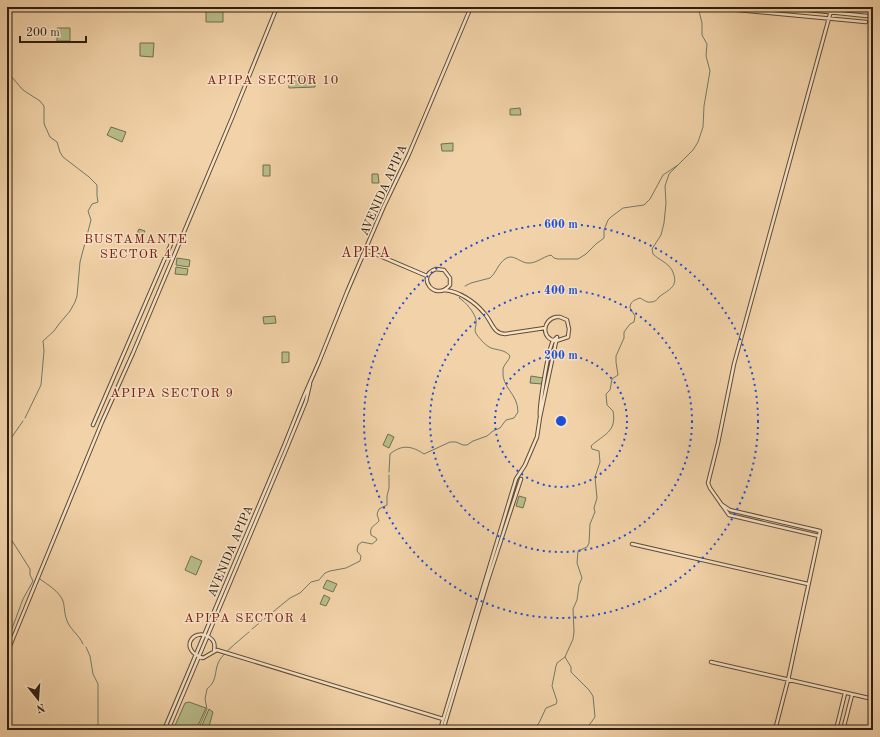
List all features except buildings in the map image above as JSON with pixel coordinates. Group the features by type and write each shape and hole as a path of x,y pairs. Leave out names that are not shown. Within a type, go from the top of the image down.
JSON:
{"street":[{"path":"7,653 102,422 134,354 277,7"},
{"name":"AVENIDA APIPA","path":"168,730 206,636 288,446 306,401 311,380 384,206 409,154 471,7"},
{"path":"780,7 868,16"},
{"path":"819,536 729,515 708,483 718,443 734,364 832,7"},
{"path":"728,9 866,22"},
{"path":"93,425 171,244"},
{"path":"366,250 427,276"},
{"path":"444,290 449,287 451,283 447,273 441,269 431,271 427,276 428,284 431,289 455,293 473,302 485,314 493,328 499,334 545,328"},
{"path":"560,317 567,320 569,329 568,337 555,341 546,335 545,328 552,318 560,317"},
{"path":"440,730 504,515 516,479 525,465 537,437 540,406 555,341"},
{"path":"444,730 488,580 521,479"},
{"path":"720,503 730,510 820,530 776,730"},
{"path":"632,544 808,584"},
{"path":"214,651 213,640 206,636 200,634 190,642 190,649 198,656 203,658 217,650 443,719"},
{"name":"AVENIDA APIPA","path":"164,730 198,656"},
{"path":"711,662 873,699"},
{"path":"836,730 845,693"},
{"path":"843,730 852,694"}],"green space":[{"path":"223,8 223,22 206,22 206,9"},
{"path":"57,28 70,28 70,41 57,41"},
{"path":"140,43 154,43 153,57 140,56"},
{"path":"315,75 315,87 289,88 288,76"},
{"path":"520,108 521,115 510,115 510,109"},
{"path":"111,127 126,132 122,142 107,135"},
{"path":"453,143 453,151 442,151 441,144"},
{"path":"263,165 270,165 270,176 263,176"},
{"path":"372,174 378,174 379,183 372,183"},
{"path":"139,229 145,231 141,241 135,238"},
{"path":"177,258 190,260 189,267 176,265"},
{"path":"176,267 188,269 187,275 175,274"},
{"path":"275,316 276,323 264,324 263,317"},
{"path":"282,352 289,352 289,362 282,363"},
{"path":"531,376 543,378 542,384 530,383"},
{"path":"388,434 394,437 389,448 383,445"},
{"path":"519,496 526,498 523,508 516,506"},
{"path":"191,556 202,561 196,575 185,570"},
{"path":"327,580 337,584 333,592 323,588"},
{"path":"324,595 330,598 326,606 320,604"},
{"path":"189,702 206,708 196,730 173,730 185,703"},
{"path":"209,709 213,712 208,730 200,730"}],"waterway":[{"path":"588,730 587,728 595,717 593,696 571,672 571,667 565,657 573,639 573,609 577,600 579,585 582,578 577,563 578,551 587,547 589,543 590,524 595,512 594,508 597,498 595,477 600,462 599,451 592,449 591,446 608,432 613,424 613,411 607,405 606,394 610,390 612,379 618,375 616,356 624,338 624,332 630,324 634,322 635,316 630,308 631,304 634,300 640,298 648,302 657,300 672,287 675,280 672,270 668,265 653,254 652,249 661,235 664,223 666,203 665,186 669,174 693,150 698,142 703,127 704,106 710,71 706,56 707,44 702,35 702,23 698,7"},
{"path":"10,75 23,90 40,101 44,106 44,123 50,137 57,142 63,157 97,185 98,202 92,204 88,211 91,220 80,262 77,296 75,302 70,311 54,331 43,341 44,351 41,385 25,418"},
{"path":"465,286 490,278 501,263 508,257 513,257 527,263 551,255 558,259 578,259 604,238 604,230 608,220 611,217 623,208 644,205 650,199 663,175 678,165"},
{"path":"389,472 390,454 394,451 407,447 424,454 450,442 467,445 500,428 506,420 514,418 518,412 515,400 504,381 503,376 503,368 510,356 504,351 489,347 477,335 475,331 476,320 474,314 467,304 459,298 460,297"},
{"path":"7,444 23,421"},
{"path":"252,629 290,598 300,593 311,582 319,580 325,573 346,568 360,561 361,556 357,551 358,545 362,542 372,544 377,540 371,535 371,530 379,521 377,514 379,509 387,505 389,475"},
{"path":"7,642 23,599 33,581 30,575 30,569 9,536"},
{"path":"40,579 53,588 61,597 68,623 83,644"},
{"path":"198,730 207,709 205,699 207,689 215,678 217,666 221,658 249,632"},
{"path":"86,647 90,656 93,674 98,684 98,730"},
{"path":"533,730 539,723 546,708 556,704 557,701 552,686 557,663 565,657"}],"district":[{"name":"APIPA SECTOR 10","path":"273,79"},
{"name":"BUSTAMANTE SECTOR 4","path":"136,246"},
{"name":"APIPA","path":"366,252"},
{"name":"APIPA SECTOR 9","path":"172,392"},
{"name":"APIPA SECTOR 4","path":"246,617"}]}
